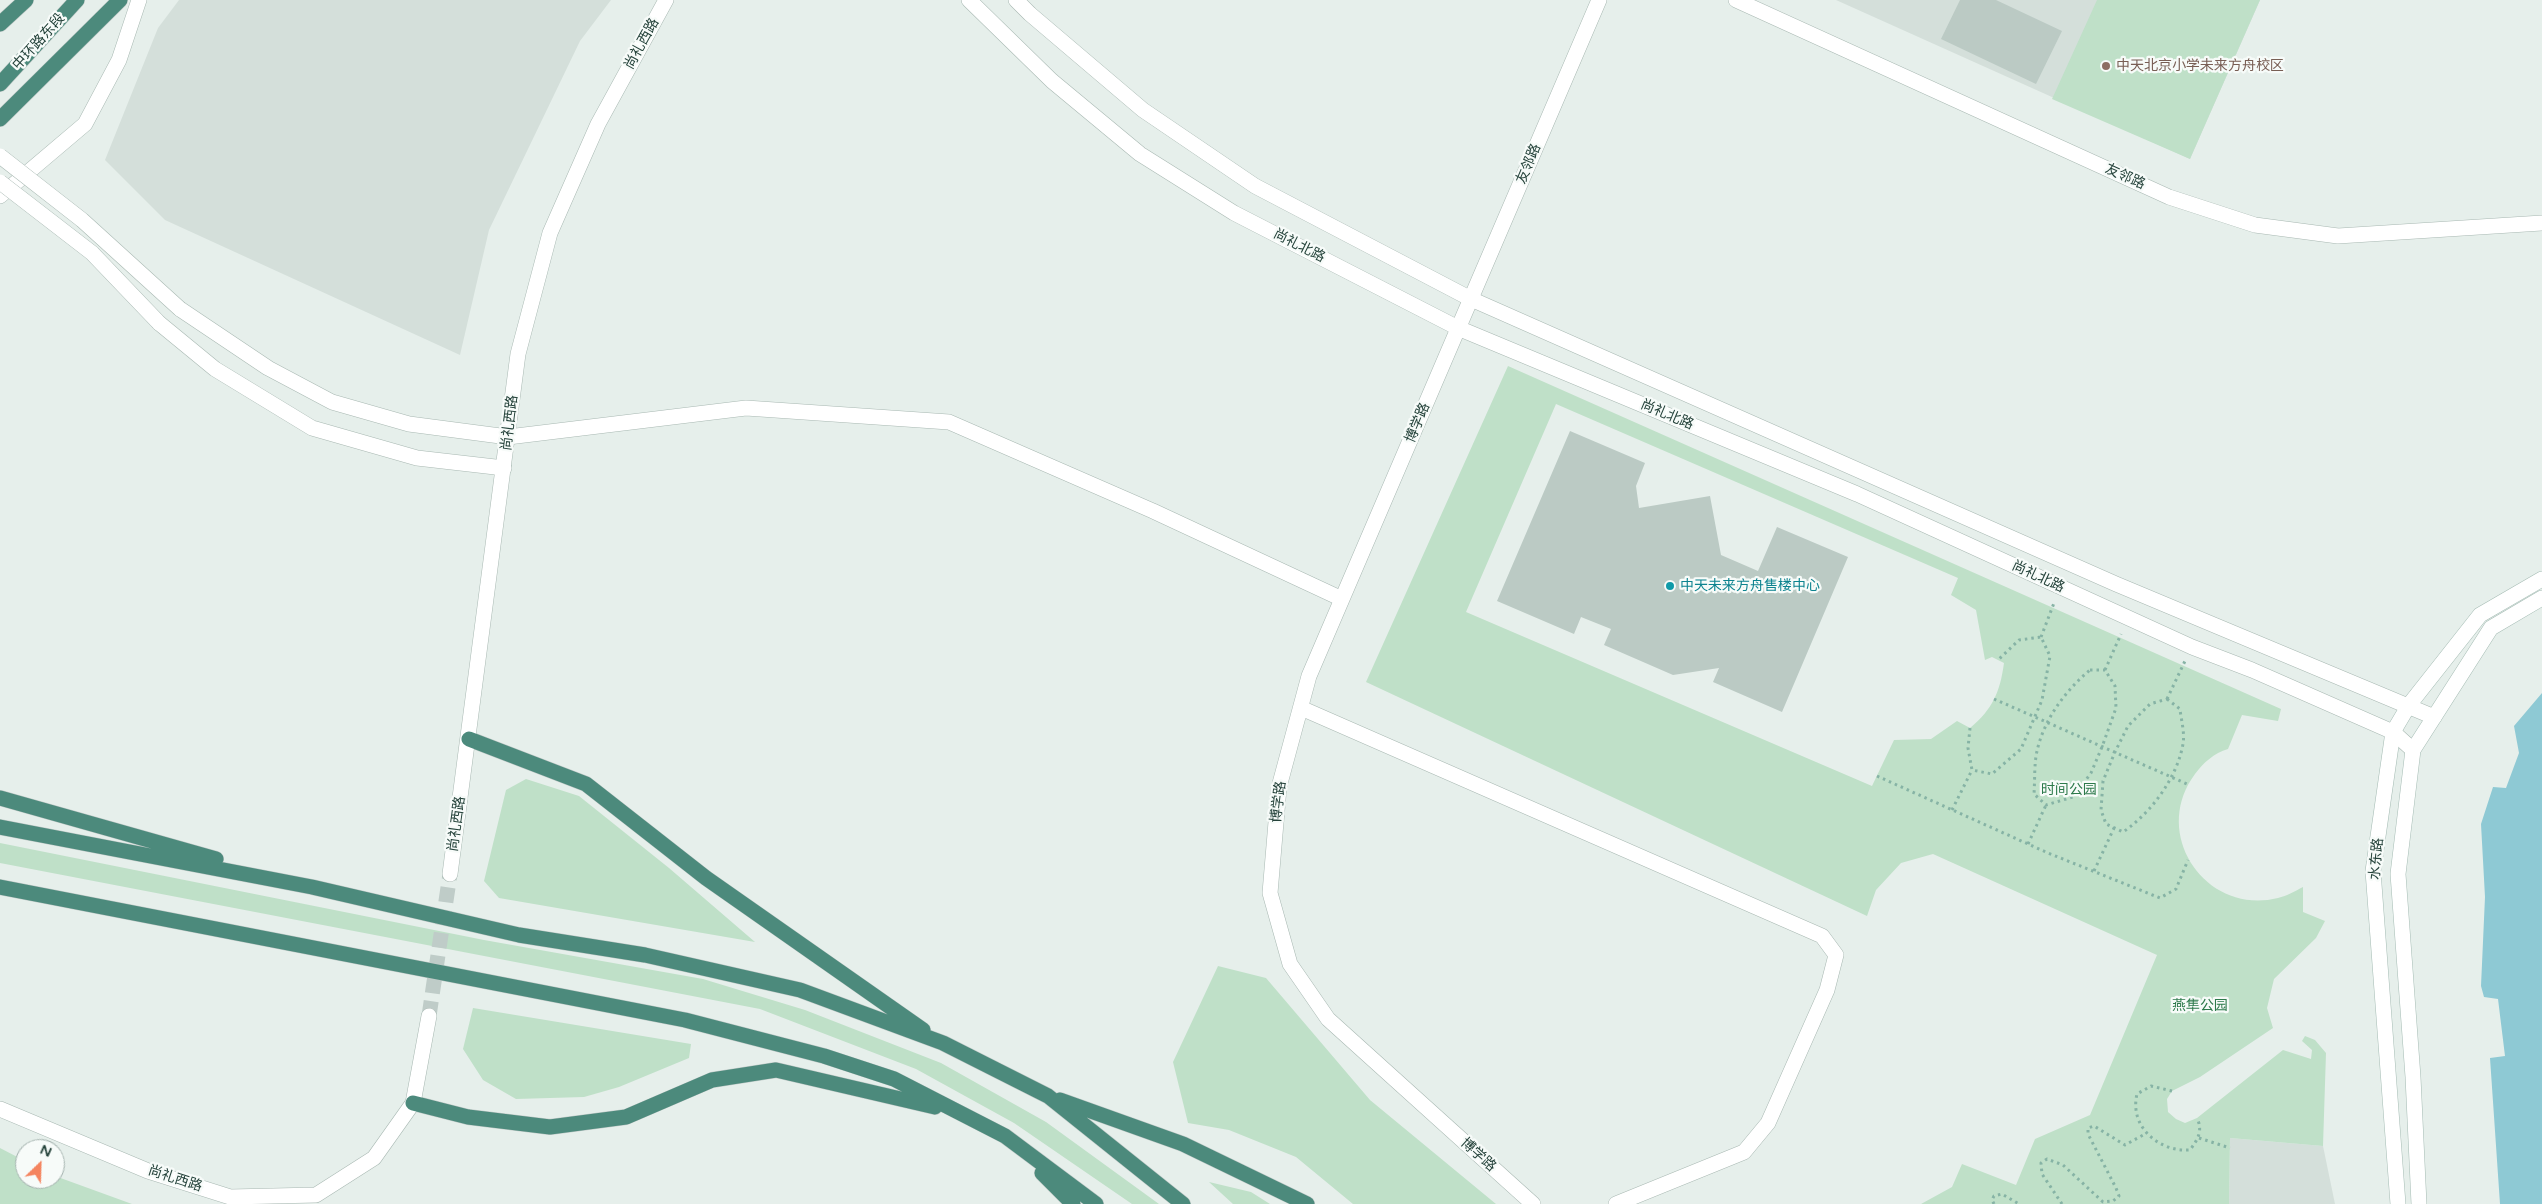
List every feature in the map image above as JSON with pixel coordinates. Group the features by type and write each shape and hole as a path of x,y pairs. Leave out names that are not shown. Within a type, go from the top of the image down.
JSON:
{"highway":[{"path":"0,24 26,0"},
{"name":"中环路东段","path":"0,84 77,0"},
{"path":"0,119 120,0"},
{"path":"469,739 586,784 706,878 943,1043"},
{"path":"0,798 312,887"},
{"path":"0,827 312,887 519,935 645,955 800,990 943,1043 1048,1096 1183,1144 1308,1204"},
{"path":"0,887 685,1020 824,1056 894,1079 1005,1136 1096,1204"},
{"path":"413,1103 468,1117 550,1127 626,1117 712,1080 776,1070 958,1112"},
{"path":"1048,1096 1183,1204"},
{"path":"1005,1136 1073,1204"}],"street":[{"path":"0,196 85,124 119,60 139,0"},
{"name":"尚礼西路","path":"450,874 518,354 550,233 598,124 666,0"},
{"name":"尚礼北路","path":"969,0 1052,81 1140,154 1234,213 1458,328 1857,494 2192,647 2252,670 2393,732 2413,750"},
{"name":"尚礼北路","path":"1016,0 1143,110 1255,186 1471,299 2116,584 2434,717"},
{"name":"友邻路","path":"1458,328 1599,0"},
{"name":"友邻路","path":"1736,0 2169,197 2255,225 2338,236 2542,223"},
{"path":"0,156 82,220 180,309 268,368 332,402 409,424 508,437 746,408 949,422 1152,511 1342,598"},
{"path":"0,182 92,253 159,323 215,369 312,428 417,458 504,468"},
{"name":"博学路","path":"1458,328 1310,676 1280,787 1270,893 1290,964 1328,1019 1533,1204"},
{"name":"水东路","path":"2398,1204 2373,871 2393,732 2409,705 2480,616 2542,579"},
{"name":"水东路","path":"2419,1204 2413,1077 2398,874 2413,750 2491,628 2542,598"},
{"path":"1301,708 1822,936 1836,954 1827,990 1768,1124 1744,1152 1616,1204"},
{"name":"尚礼西路","path":"0,1109 148,1171 230,1197 316,1195 374,1158 413,1103 429,1016"}],"path":[{"path":"1972,770 1992,774 2021,748 2042,700 2050,656 2041,637 2060,586"},
{"path":"2105,670 2128,618"},
{"path":"1998,660 2019,640 2041,637"},
{"path":"2168,699 2180,709 2184,742 2157,801 2140,820 2123,832 2106,824 2101,810 2103,781 2128,726 2150,704 2168,699 2192,647"},
{"path":"2046,804 2034,794 2037,751 2048,722 2070,687 2090,670 2105,670"},
{"path":"2046,804 2073,797 2091,773 2116,708 2115,686 2105,670"},
{"path":"1994,699 2187,784"},
{"path":"1952,810 1972,770 1968,748 1970,728"},
{"path":"1877,776 2028,844 2160,898 2176,889 2188,860"},
{"path":"2028,844 2046,804"},
{"path":"2094,872 2114,828"},
{"path":"2172,1091 2151,1086 2138,1094 2134,1106 2145,1134 2176,1151 2190,1150 2199,1138 2200,1125 2198,1118"},
{"path":"2062,1204 2042,1174 2041,1163 2048,1159 2063,1165 2103,1202 2115,1203 2119,1196 2088,1134 2088,1128 2094,1126 2125,1145 2145,1134"},
{"path":"2199,1138 2230,1148"},
{"path":"1994,1204 1992,1200 1994,1196 2002,1194 2019,1204"}],"shaded area":[{"path":"179,0 611,0 580,41 489,230 460,355 165,220 105,160 158,28"},
{"name":"中天北京小学未来方舟校区","path":"1836,0 2260,0 2190,159"},
{"path":"2230,1138 2323,1146 2335,1204 2229,1204"}],"green space":[{"name":"中天北京小学未来方舟校区","path":"2097,0 2260,0 2190,159 2052,99"},
{"name":"时间公园","path":"1508,366 2281,709 2278,721 2242,715 2228,749 2209,759 2195,774 2183,797 2179,821 2183,844 2193,865 2208,882 2228,895 2252,900 2278,898 2303,887 2303,912 2325,921 2316,938 2274,979 2267,1008 2273,1028 2200,1077 2172,1091 2167,1099 2168,1112 2176,1119 2185,1123 2197,1118 2283,1050 2311,1059 2312,1050 2302,1041 2305,1036 2315,1040 2326,1053 2323,1146 2230,1138 2229,1204 1921,1204 1952,1187 1962,1164 2016,1185 2035,1139 2090,1115 2157,955 1933,854 1901,863 1876,890 1867,916 1366,682","holes":["1556,404 1958,578 1951,595 1976,610 1985,660 1992,657 2004,663 1998,691 1990,707 1970,728 1957,721 1931,739 1894,740 1872,786 1466,612"]},
{"path":"526,779 579,796 669,868 755,942 499,898 484,881 506,790"},
{"path":"0,843 484,940 703,979 805,1010 941,1063 1046,1122 1159,1204 1132,1204 1014,1123 916,1069 760,1009 0,863"},
{"path":"1218,966 1266,978 1370,1100 1496,1204 1353,1204 1296,1157 1229,1130 1188,1123 1173,1062"},
{"path":"473,1008 691,1044 689,1058 619,1087 584,1097 516,1099 483,1080 463,1049"},
{"path":"0,1148 15,1156 15,1189 65,1189 65,1180 132,1204 0,1204"},
{"path":"1209,1182 1251,1192 1270,1204 1233,1204"}],"water":[{"path":"2542,693 2542,1204 2500,1204 2490,1058 2505,1056 2498,999 2484,997 2481,986 2485,897 2481,824 2493,787 2506,788 2519,753 2514,726"}],"building":[{"path":"1960,0 1996,0 2062,31 2036,84 1941,39"},
{"name":"中天未来方舟售楼中心","path":"1570,431 1645,463 1636,486 1639,508 1710,496 1721,555 1758,571 1777,527 1848,557 1782,712 1713,682 1719,668 1673,675 1604,645 1611,629 1581,617 1574,634 1497,601"}],"tunnel":[{"path":"429,1016 450,874"}],"place":[{"name":"中天北京小学未来方舟校区","path":"2106,66"},
{"name":"中天未来方舟售楼中心","path":"1670,586"}],"park label":[{"name":"燕隼公园","path":"2200,1006"}]}
